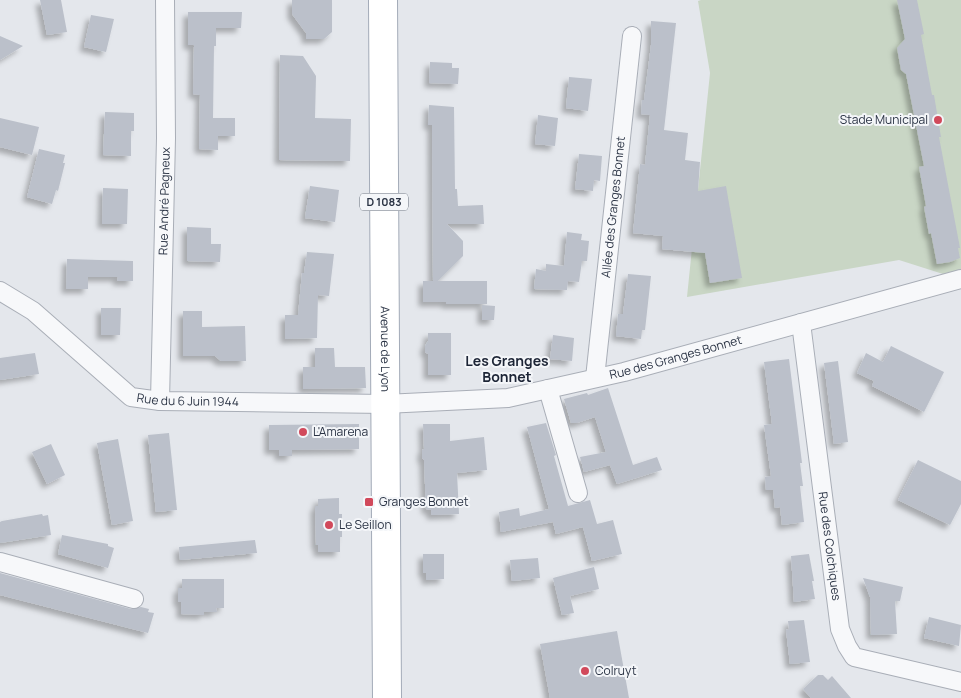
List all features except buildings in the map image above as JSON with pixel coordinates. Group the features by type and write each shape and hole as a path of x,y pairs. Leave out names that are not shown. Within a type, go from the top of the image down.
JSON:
{"main road":[{"name":"Avenue de Lyon","path":"383,0 388,698"}],"street":[{"name":"Rue André Pagneux","path":"160,402 166,138 165,0"},
{"name":"Allée des Granges Bonnet","path":"595,378 632,36"},
{"name":"Rue des Granges Bonnet","path":"385,404 508,398 624,372 961,279"},
{"name":"Rue du 6 Juin 1944","path":"0,291 33,311 131,397 160,402 385,404"},
{"name":"Rue des Colchiques","path":"801,323 840,629 847,646 854,658 961,682"},
{"path":"548,389 578,493"},
{"path":"0,562 134,599"}],"green space":[{"path":"961,0 961,271 943,274 899,260 687,297 710,73 698,1"}],"place":[{"name":"Stade Municipal","path":"938,120"},
{"name":"L'Amarena","path":"303,432"},
{"name":"Granges Bonnet","path":"369,502"},
{"name":"Le Seillon","path":"329,525"},
{"name":"Colruyt","path":"585,671"}],"district":[{"name":"Les Granges Bonnet","path":"507,370"}]}
